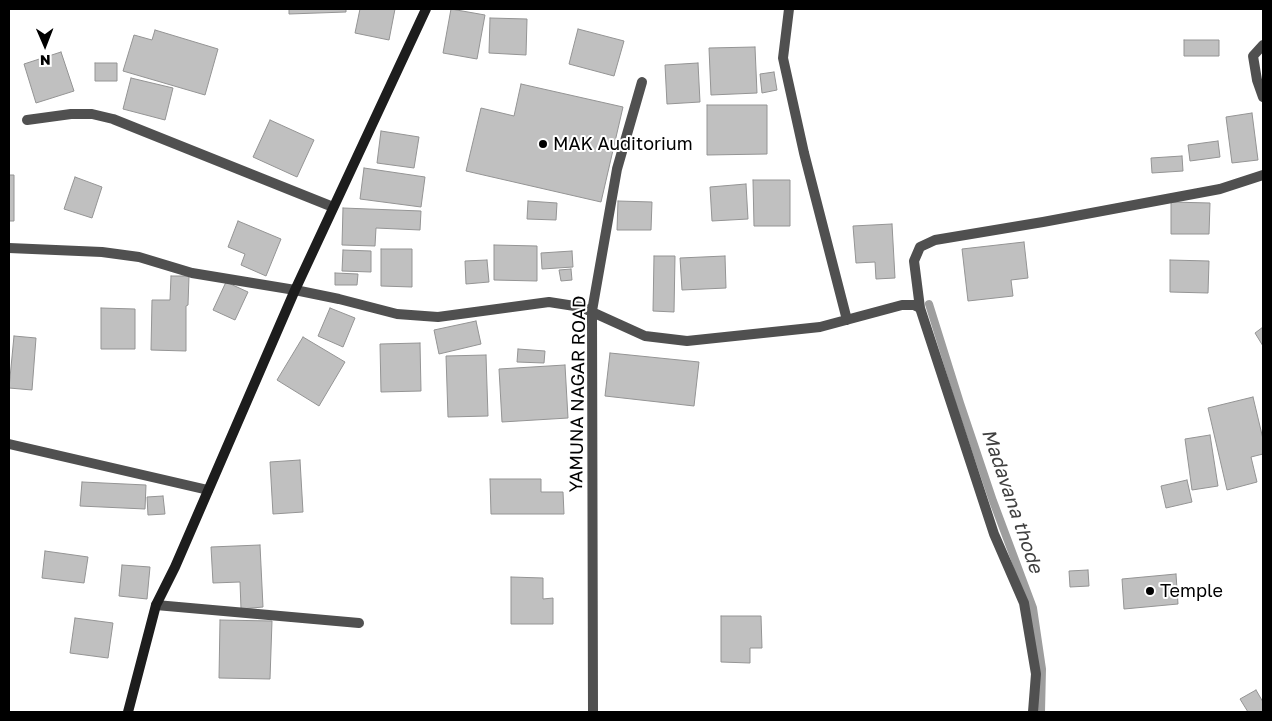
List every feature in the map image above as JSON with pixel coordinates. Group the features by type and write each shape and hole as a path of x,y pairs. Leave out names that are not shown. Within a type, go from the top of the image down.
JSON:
{"main road":[{"path":"128,712 156,605 175,566 295,290 425,9"}],"street":[{"path":"789,9 783,58 804,153 847,320"},
{"path":"1263,45 1254,56 1257,80 1263,98"},
{"name":"YAMUNA NAGAR ROAD","path":"593,712 592,311 617,169 642,82"},
{"path":"27,120 71,114 92,114 113,118 333,207"},
{"path":"1032,712 1036,674 1024,602 994,534 920,308 914,266 916,253 920,247 936,240 1220,189 1263,175"},
{"path":"9,248 102,252 139,257 192,272 339,299 397,314 431,317 451,316 548,302 581,307 645,336 687,341 820,327 902,304 914,305 920,308"},
{"path":"9,444 208,490"},
{"path":"156,605 359,623"}],"building":[{"path":"289,9 346,9 346,12 289,14"},
{"path":"360,9 395,9 389,40 355,33"},
{"path":"451,9 485,15 477,59 443,53"},
{"path":"490,18 527,19 526,55 489,53"},
{"path":"578,29 624,41 614,76 569,64"},
{"path":"155,30 218,49 205,95 123,71 134,35 152,40"},
{"path":"1184,40 1219,40 1219,56 1184,56"},
{"path":"755,47 757,93 711,95 709,48"},
{"path":"61,52 74,91 36,103 24,64"},
{"path":"95,63 117,63 117,81 95,81"},
{"path":"698,63 700,102 667,104 665,65"},
{"path":"774,72 777,90 762,93 760,74"},
{"path":"131,78 173,88 165,120 123,109"},
{"name":"MAK Auditorium","path":"521,84 623,107 601,202 466,171 481,108 514,116"},
{"path":"707,105 767,105 767,154 707,155"},
{"path":"1252,113 1258,160 1232,163 1226,117"},
{"path":"270,120 314,140 297,177 253,157"},
{"path":"381,131 419,137 414,168 377,163"},
{"path":"1218,141 1220,157 1190,161 1188,145"},
{"path":"1182,156 1183,171 1152,173 1151,158"},
{"path":"364,168 425,177 421,207 360,199"},
{"path":"9,175 14,175 14,221 9,221"},
{"path":"75,177 102,187 92,218 64,209"},
{"path":"753,180 790,180 790,226 754,226"},
{"path":"746,184 748,219 712,221 710,187"},
{"path":"528,201 557,203 556,220 527,219"},
{"path":"618,201 652,202 651,230 617,230"},
{"path":"1171,202 1210,203 1209,234 1171,234"},
{"path":"343,208 421,211 420,230 376,228 375,246 342,245"},
{"path":"238,221 281,239 266,276 241,265 245,254 228,247"},
{"path":"892,224 895,278 876,279 875,262 856,263 853,226"},
{"path":"1024,242 1028,278 1011,280 1013,296 968,301 962,249"},
{"path":"494,245 537,246 537,281 494,280"},
{"path":"381,249 412,249 412,287 381,286"},
{"path":"343,250 371,251 371,272 342,271"},
{"path":"572,251 573,267 542,269 541,253"},
{"path":"654,256 675,256 674,312 653,311"},
{"path":"725,256 726,288 682,290 680,258"},
{"path":"487,260 489,282 466,284 465,261"},
{"path":"1170,260 1209,261 1208,293 1170,292"},
{"path":"571,269 572,280 561,281 559,270"},
{"path":"335,273 358,274 357,285 335,285"},
{"path":"171,276 189,276 188,305 186,306 186,351 151,350 152,300 170,300"},
{"path":"226,282 248,292 235,320 213,310"},
{"path":"101,308 135,309 135,349 101,349"},
{"path":"330,308 355,318 343,347 318,336"},
{"path":"476,321 481,344 439,354 434,330"},
{"path":"1263,327 1263,346 1255,333"},
{"path":"14,336 36,338 32,390 9,388"},
{"path":"303,337 345,362 319,406 277,380"},
{"path":"420,343 421,391 381,392 380,344"},
{"path":"518,349 545,351 544,363 517,362"},
{"path":"610,353 699,362 694,406 605,396"},
{"path":"486,355 488,416 448,417 446,356"},
{"path":"565,365 568,418 502,422 499,369"},
{"path":"1253,397 1263,439 1263,454 1251,457 1257,482 1227,490 1208,408"},
{"path":"1210,435 1218,486 1192,490 1185,439"},
{"path":"300,460 303,512 273,514 270,462"},
{"path":"490,479 541,479 541,492 563,492 564,514 491,514"},
{"path":"1187,480 1192,502 1166,508 1161,486"},
{"path":"82,482 146,485 145,509 80,506"},
{"path":"163,496 165,514 148,515 147,497"},
{"path":"260,545 263,607 241,609 240,582 213,583 211,547"},
{"path":"45,551 88,557 84,583 42,578"},
{"path":"122,565 150,567 147,599 119,596"},
{"path":"1088,570 1089,586 1070,587 1069,571"},
{"name":"Temple","path":"1176,574 1178,604 1124,609 1122,579"},
{"path":"511,577 543,578 543,599 553,598 553,624 511,624"},
{"path":"721,616 761,616 762,648 750,648 750,663 721,662"},
{"path":"75,618 113,623 108,658 70,653"},
{"path":"220,620 272,621 270,679 219,678"},
{"path":"1256,690 1263,702 1263,712 1248,712 1240,699"}],"waterway":[{"name":"Madavana thode","path":"929,304 993,501 1033,608 1042,669 1041,712"}],"place":[{"name":"MAK Auditorium","path":"543,144"},
{"name":"Temple","path":"1150,591"}]}
